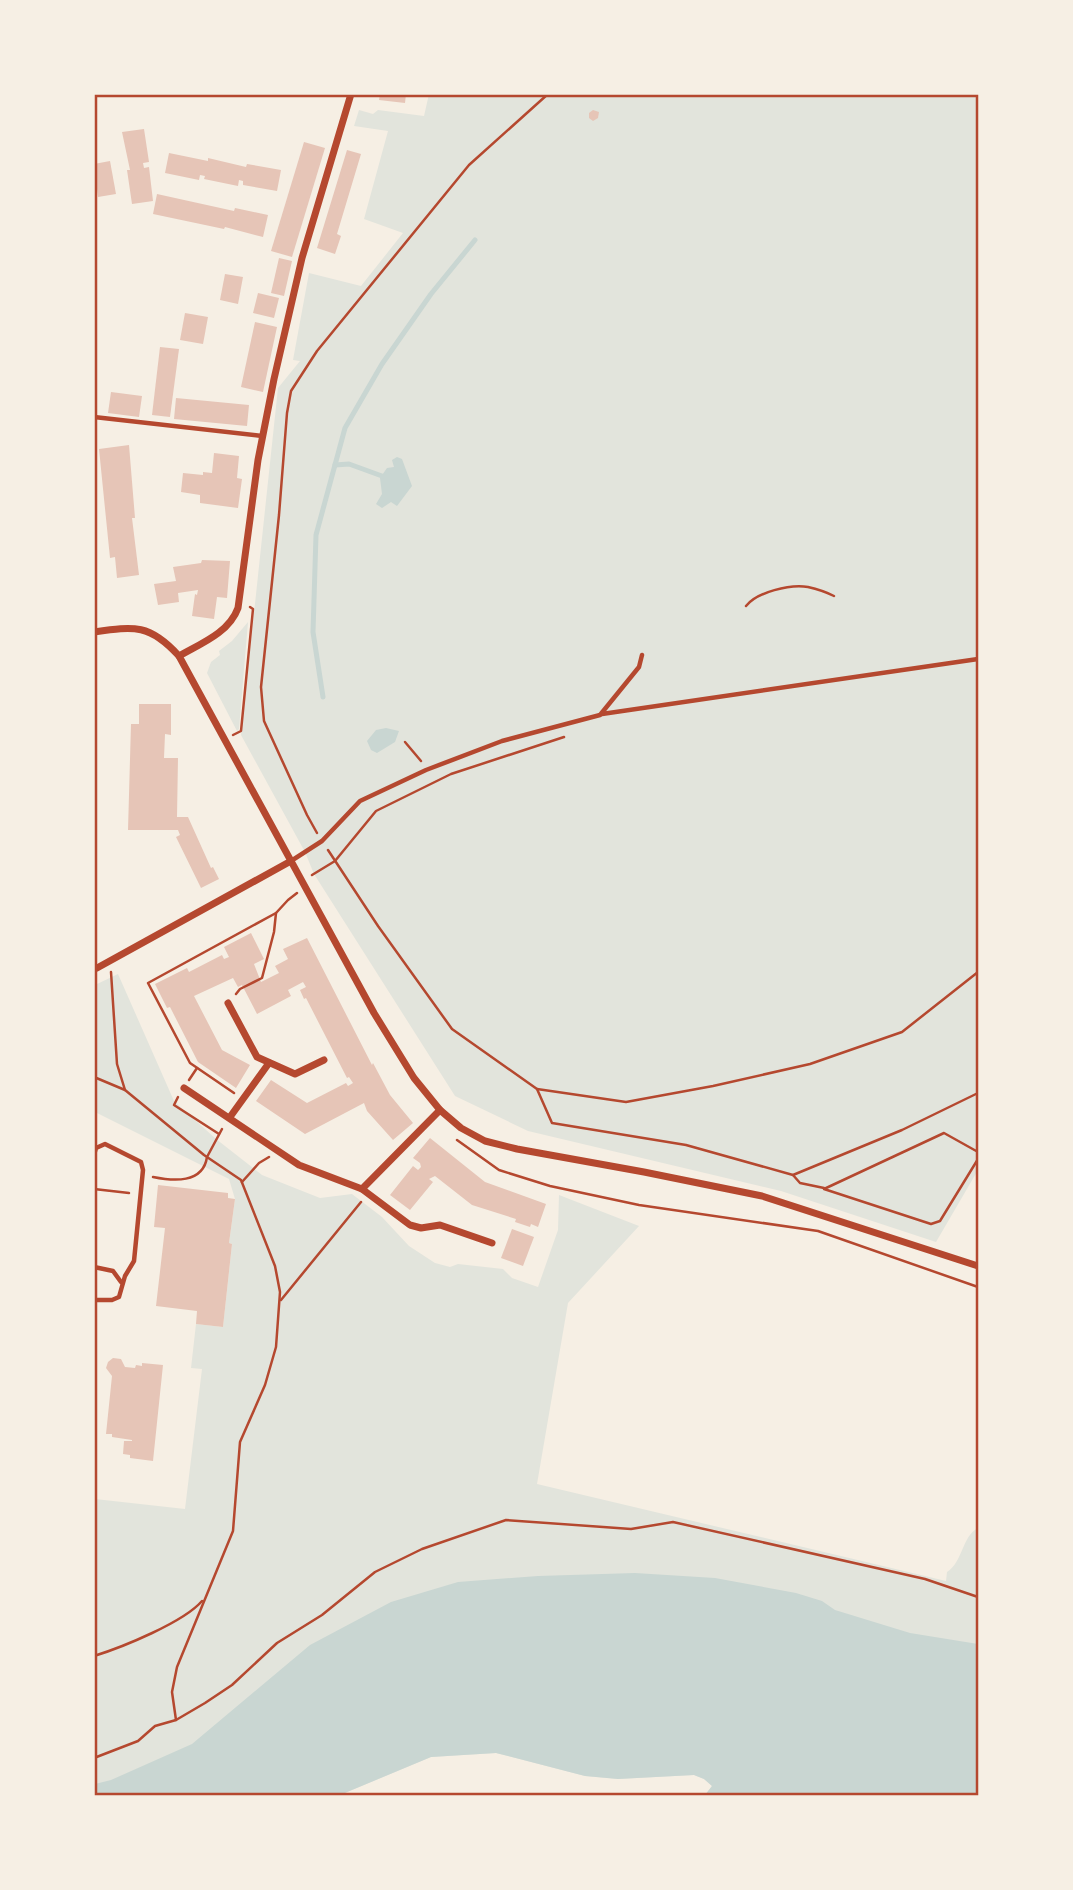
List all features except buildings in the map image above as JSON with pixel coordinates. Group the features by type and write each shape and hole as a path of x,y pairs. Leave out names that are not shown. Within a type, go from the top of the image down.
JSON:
{"street":[{"path":"178,656 225,628 236,615 262,436 302,258 351,94"},
{"path":"94,632 128,627 152,631 178,656 374,1013 414,1078 440,1110 461,1128 485,1141 517,1149 762,1196 978,1266"},
{"path":"97,968 291,861"},
{"path":"228,1003 255,1054 269,1063 295,1074 324,1060"},
{"path":"230,1117 269,1063"},
{"path":"184,1088 278,1152 310,1171 362,1189 416,1228 440,1225 492,1243"},
{"path":"362,1189 440,1110"}],"lane":[{"path":"94,417 262,436"},
{"path":"600,715 639,667 642,655"},
{"path":"291,861 322,841 360,801 426,770 502,741 600,715 978,659"},
{"path":"94,1155 100,1145 109,1146 144,1166 134,1261 122,1283 122,1292 115,1299 94,1300"},
{"path":"94,1267 113,1271 122,1283"}],"path":[{"path":"746,606 751,600 764,595 805,586 834,596"},
{"path":"224,739 241,731 253,609 240,601"},
{"path":"243,1099 190,1063 148,983 276,913 304,885 335,861 376,811 451,774 575,734"},
{"path":"405,742 426,770"},
{"path":"228,1003 240,989 262,978 276,913"},
{"path":"111,961 116,1055 125,1090"},
{"path":"537,1089 626,1102 810,1064 902,1032 978,972"},
{"path":"94,1077 125,1090 242,1182 275,1266 280,1302 276,1346 264,1385 240,1442 233,1531 177,1667 172,1692 176,1720"},
{"path":"143,1175 165,1180 187,1180 203,1169 230,1117"},
{"path":"824,1189 944,1133 978,1150"},
{"path":"454,1138 499,1170 550,1186 639,1205 818,1231 978,1287"},
{"path":"242,1182 259,1163 278,1152"},
{"path":"793,1175 800,1183 931,1224 940,1221 978,1159"},
{"path":"94,1189 141,1194"},
{"path":"280,1302 362,1200 372,1195"},
{"path":"944,1214 951,1217"},
{"path":"94,1758 138,1741 155,1726 176,1720 232,1685 277,1643 322,1615 375,1572 422,1549 506,1520 631,1529 673,1522 925,1579 978,1597"},
{"path":"94,1656 182,1617 195,1609 204,1598"}],"shaded area":[{"path":"429,94 978,95 978,1170 936,1242 781,1191 528,1131 455,1096 314,874 305,852 241,735 278,388 300,361 293,360 309,273 361,286 403,233 364,219 388,131 354,126 359,110 373,114 378,110 424,116"},
{"path":"397,457 402,459 412,486 397,506 391,502 382,508 376,504 382,494 380,478 387,468 394,467 392,460"},
{"path":"248,622 237,731 207,673 211,662 220,655 219,651 232,641"},
{"path":"386,728 399,731 395,742 377,753 371,750 367,741 376,730"},
{"path":"118,974 174,1101 262,1175 320,1198 352,1194 382,1217 409,1246 435,1263 450,1267 458,1264 503,1269 512,1278 538,1287 558,1230 559,1195 639,1226 568,1303 537,1484 946,1581 947,1572 956,1562 969,1537 978,1528 978,1795 705,1795 712,1786 694,1775 618,1779 585,1776 496,1753 431,1757 340,1795 95,1796 95,1499 185,1509 202,1369 191,1368 196,1324 223,1327 235,1199 229,1179 95,1112 95,985"},
{"path":"635,1573 715,1578 796,1593 822,1601 835,1610 910,1633 978,1644 978,1795 705,1795 712,1786 694,1775 618,1779 585,1776 496,1753 431,1757 340,1795 95,1795 95,1784 111,1780 192,1744 310,1645 391,1602 458,1582"}],"waterway":[{"path":"323,697 313,632 316,535 345,428 382,364 431,294 475,240"},
{"path":"335,465 349,464 382,476"}]}
